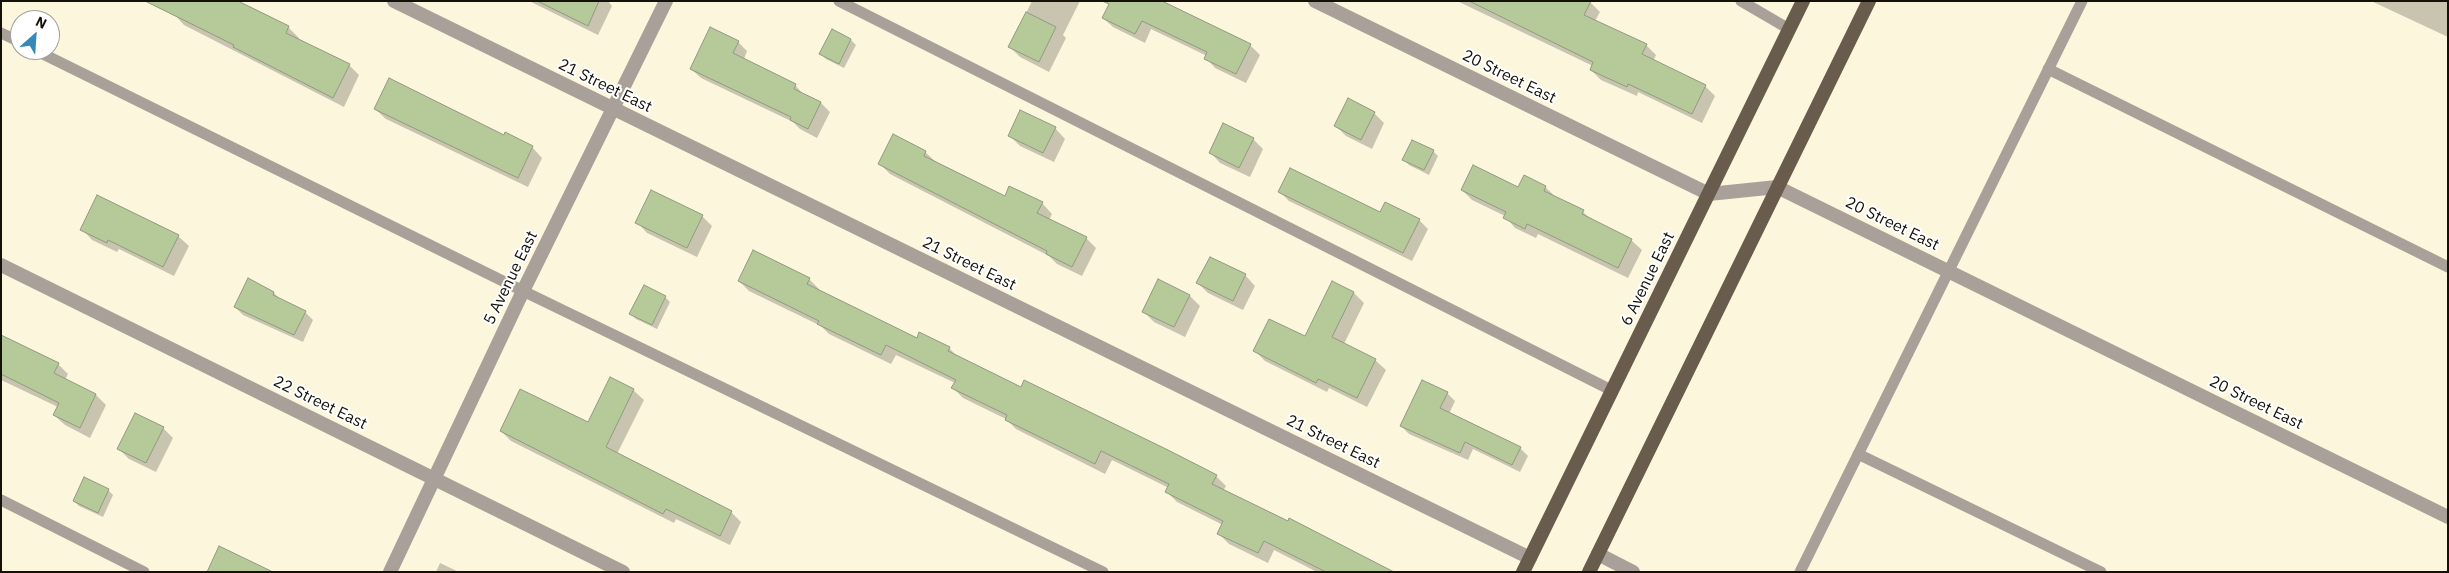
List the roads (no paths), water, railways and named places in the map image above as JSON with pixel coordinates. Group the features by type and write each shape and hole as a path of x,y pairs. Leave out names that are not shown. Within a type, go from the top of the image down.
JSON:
{"main road":[{"name":"6 Avenue East","path":"1523,572 1803,1"},
{"path":"1589,572 1869,1"}],"street":[{"name":"21 Street East","path":"394,1 1530,558"},
{"name":"5 Avenue East","path":"390,572 523,291 614,110 666,1"},
{"name":"20 Street East","path":"1315,1 1710,194"},
{"name":"20 Street East","path":"1778,187 2448,517"},
{"path":"1710,194 1778,187"},
{"name":"22 Street East","path":"1,265 623,572"},
{"path":"1598,554 1633,572"}],"lane":[{"path":"839,1 1613,391"},
{"path":"1741,1 1789,29"},
{"path":"1800,572 2082,1"},
{"path":"56,60 523,291 1103,572"},
{"path":"2048,69 2448,267"},
{"path":"1858,454 2101,572"},
{"path":"1,500 144,572"}]}
